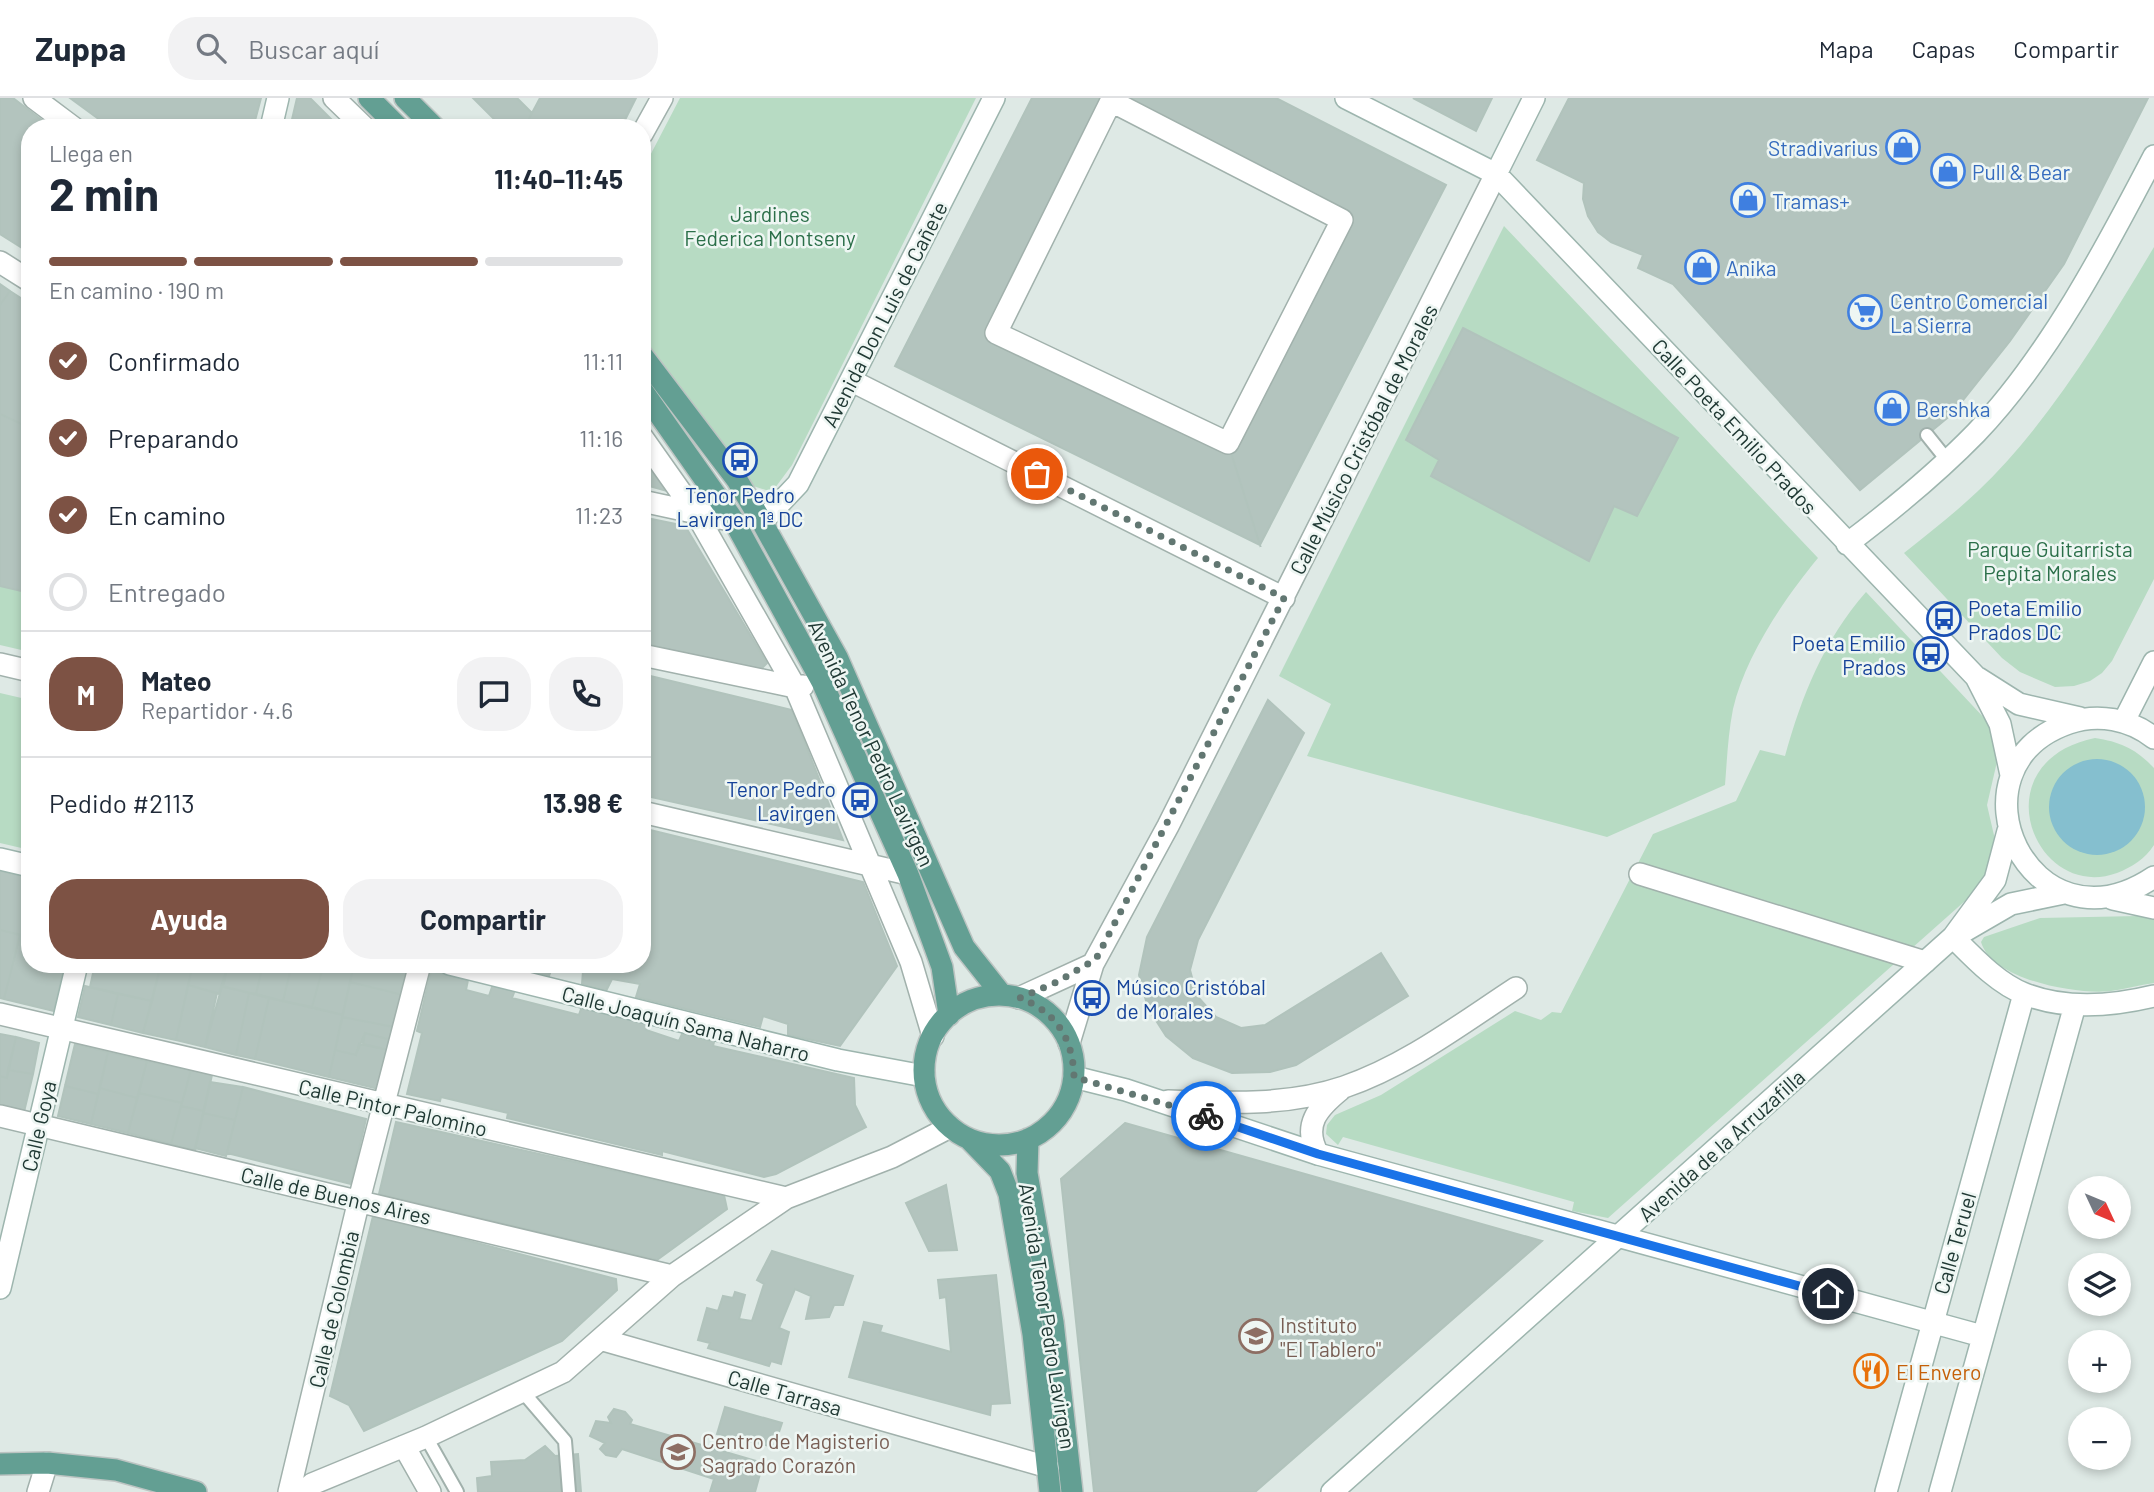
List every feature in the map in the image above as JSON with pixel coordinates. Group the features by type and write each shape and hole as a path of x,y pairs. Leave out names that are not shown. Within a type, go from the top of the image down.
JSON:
{"main road":[{"path":"369,98 391,119"},
{"path":"405,98 426,119"},
{"name":"Avenida Tenor Pedro Lavirgen","path":"651,367 737,480 762,522 837,657 964,947 1011,996"},
{"name":"Avenida Tenor Pedro Lavirgen","path":"651,403 734,521 822,682 908,874 942,967 948,1015"},
{"path":"1011,996 1051,1015 1069,1043 1074,1077 1060,1114 1045,1129 1028,1139 1010,1144 991,1144 969,1139 950,1127 928,1095 924,1076 926,1055 933,1035 948,1015 964,1003 982,997 1011,996"},
{"name":"Avenida Tenor Pedro Lavirgen","path":"969,1139 1000,1171 1009,1194 1033,1334 1050,1492"},
{"name":"Avenida Tenor Pedro Lavirgen","path":"1028,1139 1027,1173 1053,1322 1072,1492"},
{"path":"0,1464 47,1463 116,1470 196,1492"}],"street":[{"path":"34,98 62,119"},
{"path":"273,119 278,98"},
{"path":"334,98 356,119"},
{"path":"650,119 662,98"},
{"name":"Avenida Don Luis de Cañete","path":"762,522 797,484 994,98"},
{"name":"Calle Poeta Emilio Prados","path":"1346,98 1496,174 1976,677 2019,704 2082,718 2124,721"},
{"name":"Calle Músico Cristóbal de Morales","path":"1069,1043 1093,964 1156,848 1284,598 1534,98"},
{"path":"1111,101 1342,220 1228,443 996,333 1111,101"},
{"path":"1847,544 1901,503 1977,431 2036,356 2089,277 2154,156"},
{"path":"0,262 21,275"},
{"path":"852,380 1284,598"},
{"path":"651,450 697,515 795,687 911,962 933,1035"},
{"path":"651,503 734,521"},
{"path":"651,657 795,687 822,682"},
{"path":"2152,733 2124,721 2154,662"},
{"path":"0,664 21,669"},
{"name":"Calle Poeta Emilio Prados","path":"1976,677 2000,724 2011,775"},
{"path":"2082,718 2052,729 2028,748 2011,775 2005,803 2008,831 2026,864 2039,879 2064,893 2085,898 2107,898 2154,908"},
{"path":"651,814 908,874"},
{"name":"Avenida de la Arruzafilla","path":"1332,1492 1953,937 1995,880 2008,831"},
{"path":"0,859 21,864"},
{"path":"1640,874 1925,962"},
{"path":"2107,898 2132,891 2154,877"},
{"name":"Avenida de la Arruzafilla","path":"1953,937 2011,904 2064,893"},
{"path":"1953,937 1981,964 2024,994 2075,1005 2154,996"},
{"path":"1011,996 1093,964"},
{"name":"Calle Goya","path":"0,1288 75,973"},
{"name":"Calle de Colombia","path":"289,1492 359,1200 418,973"},
{"name":"Calle Joaquín Sama Naharro","path":"486,973 838,1060 924,1076"},
{"path":"1159,1101 1241,1104 1312,1096 1345,1087 1396,1064 1516,988"},
{"name":"Calle Teruel","path":"1886,1492 2024,994"},
{"path":"1940,1492 2075,1005"},
{"name":"Calle Pintor Palomino","path":"0,1014 786,1198"},
{"path":"1074,1077 1159,1101 1318,1154 1982,1336"},
{"path":"1318,1154 1311,1142 1314,1116 1321,1106 1345,1087"},
{"name":"Calle de Buenos Aires","path":"0,1116 672,1276"},
{"path":"303,1492 312,1484 426,1437 563,1372 672,1276 786,1198 892,1157 950,1127"},
{"name":"Calle Tarrasa","path":"603,1339 1048,1467"},
{"path":"404,1446 429,1492"},
{"path":"38,1492 47,1463"}],"lane":[{"path":"1927,435 1947,460"},
{"path":"523,1392 565,1441 569,1492"},
{"path":"426,1437 457,1492"}],"green space":[{"name":"Jardines Federica Montseny","path":"680,98 976,98 792,465 772,492 753,486 651,349 651,154"},
{"path":"1504,226 1818,558 1779,610 1747,669 1733,709 1725,785 1607,837 1307,756 1331,704 1279,676"},
{"name":"Parque Guitarrista Pepita Morales","path":"2154,247 2154,579 2112,661 2102,673 2090,681 2074,686 2055,687 2020,672 2002,658 1904,553 1978,491 2029,436 2074,375"},
{"path":"0,586 21,591 21,650 0,645"},
{"path":"1866,592 1987,721 1996,736 1999,753 1987,805 1996,844 1987,877 1974,893 1608,1218 1572,1211 1574,1202 1343,1137 1338,1145 1326,1134 1327,1125 1335,1115 1381,1095 1515,1011 1541,1020 1552,1012 1561,1013 1653,834 1736,801 1760,750 1785,756 1816,669 1838,629"},
{"path":"0,693 21,698 21,848 0,843"},
{"path":"2095,738 2128,747 2154,768 2154,845 2142,858 2123,871 2087,877 2062,868 2043,850 2031,826 2029,799 2038,773 2059,752"},
{"path":"2138,916 2154,920 2154,983 2116,990 2096,992 2037,982 2001,966 1988,955 1981,942 1984,937 2040,918"}],"water":[{"path":"2097,759 2115,763 2131,773 2141,789 2145,807 2141,825 2131,841 2115,851 2097,855 2079,851 2063,841 2053,825 2049,807 2053,789 2063,773 2079,763"}],"building":[{"path":"0,98 13,98 40,119 21,119 21,247 0,234"},
{"path":"70,98 261,98 255,119 99,119"},
{"path":"297,98 310,98 331,119 292,119"},
{"path":"473,98 517,98 532,113 529,119 494,119"},
{"path":"540,98 636,98 626,119 529,119"},
{"path":"1032,98 1111,98 996,333 1228,443 1260,545 895,366"},
{"path":"1111,98 1276,98 1446,185 1260,545 1228,443 1342,220"},
{"path":"1413,98 1492,98 1476,131"},
{"name":"Centro Comercial La Sierra","path":"1569,98 2148,98 2064,264 2010,341 1952,414 1860,490 1673,284 1638,268 1643,255 1611,242 1598,232 1588,216 1583,199 1584,183 1537,160"},
{"path":"0,284 10,291 0,305"},
{"path":"10,291 21,298 21,424 0,414 0,305"},
{"path":"1463,328 1678,438 1637,516 1614,506 1589,561 1431,476 1439,460 1406,440"},
{"path":"0,414 21,424 21,591 0,586"},
{"path":"651,471 667,491 651,487"},
{"path":"651,519 685,526 767,663 760,670 651,645"},
{"path":"651,676 792,710 843,840 651,797"},
{"path":"1268,700 1304,733 1198,940 1190,970 1197,996 1216,1017 1241,1028 1265,1025 1381,953 1408,996 1296,1065 1270,1072 1232,1073 1193,1058 1166,1036 1148,1008 1139,975 1147,937"},
{"path":"651,830 863,882 897,966 840,1046 788,1035 788,1024 763,1016 760,1027 636,997 640,984 612,979 606,991 582,984 583,973 651,973"},
{"path":"0,871 21,876 21,935 0,930"},
{"path":"0,930 20,935 4,999 0,998"},
{"path":"21,935 21,973 63,973 54,1011 4,999"},
{"path":"93,973 159,973 152,1001 90,987"},
{"path":"159,973 191,973 176,1040 143,1033"},
{"path":"191,973 225,973 219,994 188,985"},
{"path":"226,973 261,973 256,994 223,987"},
{"path":"261,973 290,973 283,1001 256,994"},
{"path":"290,973 321,973 312,1007 283,1001"},
{"path":"321,973 352,973 343,1015 312,1007"},
{"path":"352,973 408,973 403,995 350,982"},
{"path":"431,973 468,980 466,990 489,996 493,984 515,990 512,998 579,1015 582,1006 649,1022 646,1030 679,1041 682,1034 714,1042 713,1046 854,1078 855,1105 866,1127 776,1174 764,1177 662,1151 662,1155 507,1118 508,1113 441,1097 440,1101 407,1094 422,1033 417,1031"},
{"path":"350,982 403,995 394,1027 342,1017"},
{"path":"188,985 217,993 205,1047 176,1040"},
{"path":"85,986 118,994 111,1025 78,1017"},
{"path":"222,986 249,993 236,1055 205,1047"},
{"path":"249,993 269,998 255,1059 236,1055"},
{"path":"118,994 152,1001 143,1033 111,1025"},
{"path":"269,998 343,1015 329,1077 255,1059"},
{"path":"342,1017 394,1027 391,1040 365,1033 356,1055 335,1050"},
{"path":"365,1033 391,1040 389,1050 363,1044"},
{"path":"0,1034 16,1037 7,1078 0,1076"},
{"path":"16,1037 39,1043 33,1074 8,1070"},
{"path":"75,1044 108,1052 98,1094 65,1086"},
{"path":"359,1044 389,1050 379,1089 329,1077 335,1050 356,1055"},
{"path":"108,1052 147,1061 137,1098 100,1088"},
{"path":"147,1061 191,1070 182,1103 139,1093"},
{"path":"8,1070 33,1074 24,1112 0,1106 0,1076 7,1078"},
{"path":"191,1070 212,1075 204,1111 181,1106"},
{"path":"210,1082 243,1087 235,1120 203,1113"},
{"path":"65,1086 98,1094 91,1124 58,1116"},
{"path":"243,1087 366,1119 351,1184 227,1153"},
{"path":"100,1088 137,1098 128,1133 91,1124"},
{"path":"139,1093 182,1103 171,1144 128,1133"},
{"path":"181,1106 204,1111 195,1150 171,1144"},
{"path":"203,1113 235,1120 226,1156 195,1148"},
{"path":"396,1122 724,1195 727,1209 657,1260 379,1194"},
{"name":"Instituto \"El Tablero\"","path":"1125,1123 1542,1241 1255,1492 1094,1492 1061,1179"},
{"path":"946,1185 957,1250 929,1251 906,1203"},
{"path":"373,1216 616,1279 617,1290 562,1341 364,1431 349,1405 330,1396"},
{"path":"772,1251 853,1276 843,1305 834,1305 829,1317 806,1319 811,1296 795,1289 779,1328 789,1332 781,1364 771,1361 769,1366 708,1348 710,1343 698,1340 707,1308 718,1311 723,1296 733,1298 735,1292 745,1295 739,1319 752,1321 764,1284 757,1280"},
{"path":"996,1275 1010,1403 991,1404 990,1415 849,1377 864,1322 882,1326 880,1332 951,1352 946,1297 940,1298 938,1280"},
{"path":"725,1407 782,1423 774,1447 717,1434"},
{"name":"Centro de Magisterio Sagrado Corazón","path":"614,1409 625,1412 632,1420 630,1424 763,1463 755,1492 710,1492 714,1479 622,1449 616,1457 606,1455 600,1449 605,1443 590,1436 596,1421 611,1423 608,1417"},
{"path":"545,1446 555,1456 578,1454 581,1492 478,1492 477,1478 492,1476 491,1462 525,1460"}],"way so far":[{"path":"1037,474 1284,598 1109,939 1093,964 1020,998 1036,1004 1051,1015 1061,1028 1069,1043 1074,1077 1109,1085 1206,1116"}],"place":[{"name":"Stradivarius","path":"1903,147"},
{"name":"Pull & Bear","path":"1948,171"},
{"name":"Tramas+","path":"1748,200"},
{"name":"Anika","path":"1702,267"},
{"name":"Centro Comercial La Sierra","path":"1865,312"},
{"name":"Bershka","path":"1892,408"},
{"name":"Tenor Pedro Lavirgen 1ª DC","path":"740,460"},
{"name":"Poeta Emilio Prados DC","path":"1944,619"},
{"name":"Poeta Emilio Prados","path":"1931,654"},
{"name":"Tenor Pedro Lavirgen","path":"860,800"},
{"name":"Músico Cristóbal de Morales","path":"1092,998"},
{"name":"Instituto \"El Tablero\"","path":"1256,1336"},
{"name":"El Envero","path":"1871,1371"},
{"name":"Centro de Magisterio Sagrado Corazón","path":"678,1452"}],"route":[{"path":"1206,1116 1318,1154 1828,1294"}]}
